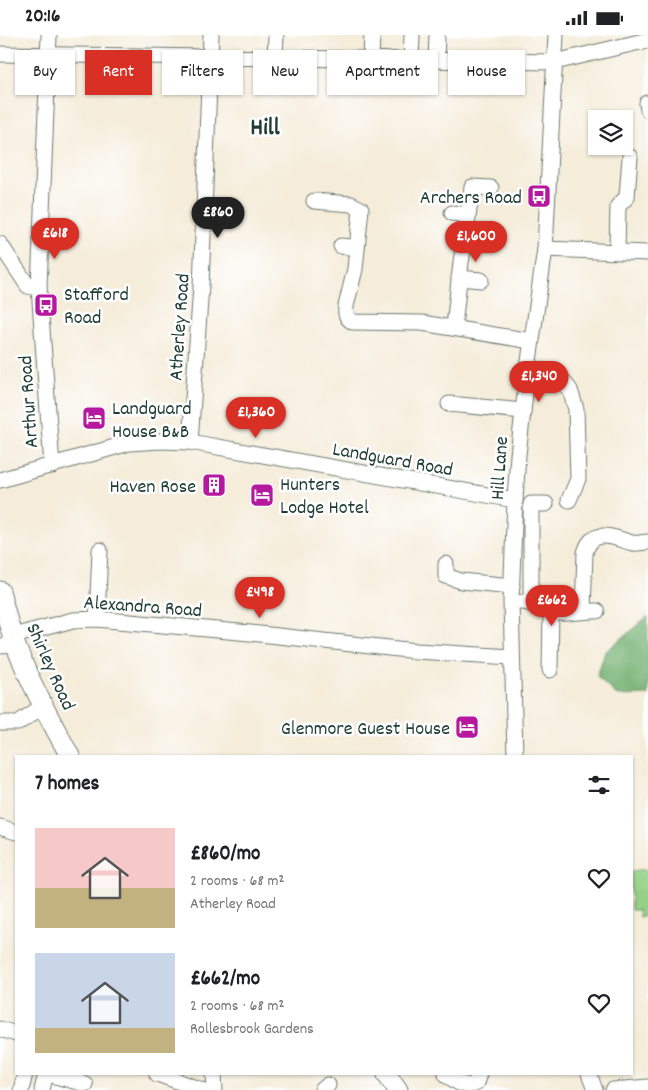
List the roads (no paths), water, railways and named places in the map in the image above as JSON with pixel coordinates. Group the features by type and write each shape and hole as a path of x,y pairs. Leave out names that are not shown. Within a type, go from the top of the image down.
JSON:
{"main road":[{"name":"Shirley Road","path":"0,591 10,642 69,755"},
{"path":"388,1075 398,1090"}],"street":[{"name":"Arthur Road","path":"48,50 49,35"},
{"name":"Atherley Road","path":"210,50 211,35"},
{"path":"275,50 276,35"},
{"path":"371,50 372,35"},
{"path":"411,50 412,35"},
{"path":"436,50 437,35"},
{"name":"Hill Lane","path":"515,755 511,593 515,500 531,341 545,249 556,35"},
{"path":"438,60 555,62 648,40"},
{"path":"0,54 15,54"},
{"path":"75,55 162,56"},
{"name":"Arthur Road","path":"46,95 39,288 52,466"},
{"name":"Atherley Road","path":"190,442 201,286 208,95"},
{"path":"617,251 613,203 627,197 630,157"},
{"path":"454,327 472,187 491,188"},
{"path":"314,201 351,205 360,209 355,269 345,313 348,319 353,322 362,323 422,323 531,341"},
{"path":"452,213 468,215"},
{"path":"0,244 28,286 39,288"},
{"path":"341,246 357,247"},
{"path":"545,249 648,253"},
{"path":"459,278 481,280"},
{"path":"528,368 551,373 561,378 570,390 576,409 578,479 569,500"},
{"path":"449,404 523,411"},
{"name":"Landguard Road","path":"0,480 129,443 190,442 515,500"},
{"path":"531,603 536,561 531,504 546,504"},
{"path":"446,564 446,576 511,593 551,611 570,613 590,610 585,553 590,541 603,535 634,543 648,541"},
{"path":"97,619 100,550"},
{"path":"550,670 551,611"},
{"name":"Alexandra Road","path":"10,642 73,620 97,619 416,651 512,657"},
{"path":"0,723 18,723 43,706"},
{"path":"0,827 15,832"},
{"path":"0,1029 15,1034"},
{"path":"21,1090 25,1075"},
{"path":"42,1090 47,1075"},
{"path":"51,1075 85,1083"},
{"path":"448,1075 463,1085 469,1086 476,1083 480,1075"},
{"path":"589,1075 595,1090"},
{"path":"166,1081 203,1090"},
{"path":"613,1090 648,1087"}],"place":[{"name":"Archers Road","path":"539,196"},
{"name":"Stafford Road","path":"46,305"},
{"name":"Landguard House B&B","path":"94,418"},
{"name":"Haven Rose","path":"214,485"},
{"name":"Hunters Lodge Hotel","path":"262,495"},
{"name":"Glenmore Guest House","path":"467,727"}],"district":[{"name":"Hill","path":"265,125"}]}
